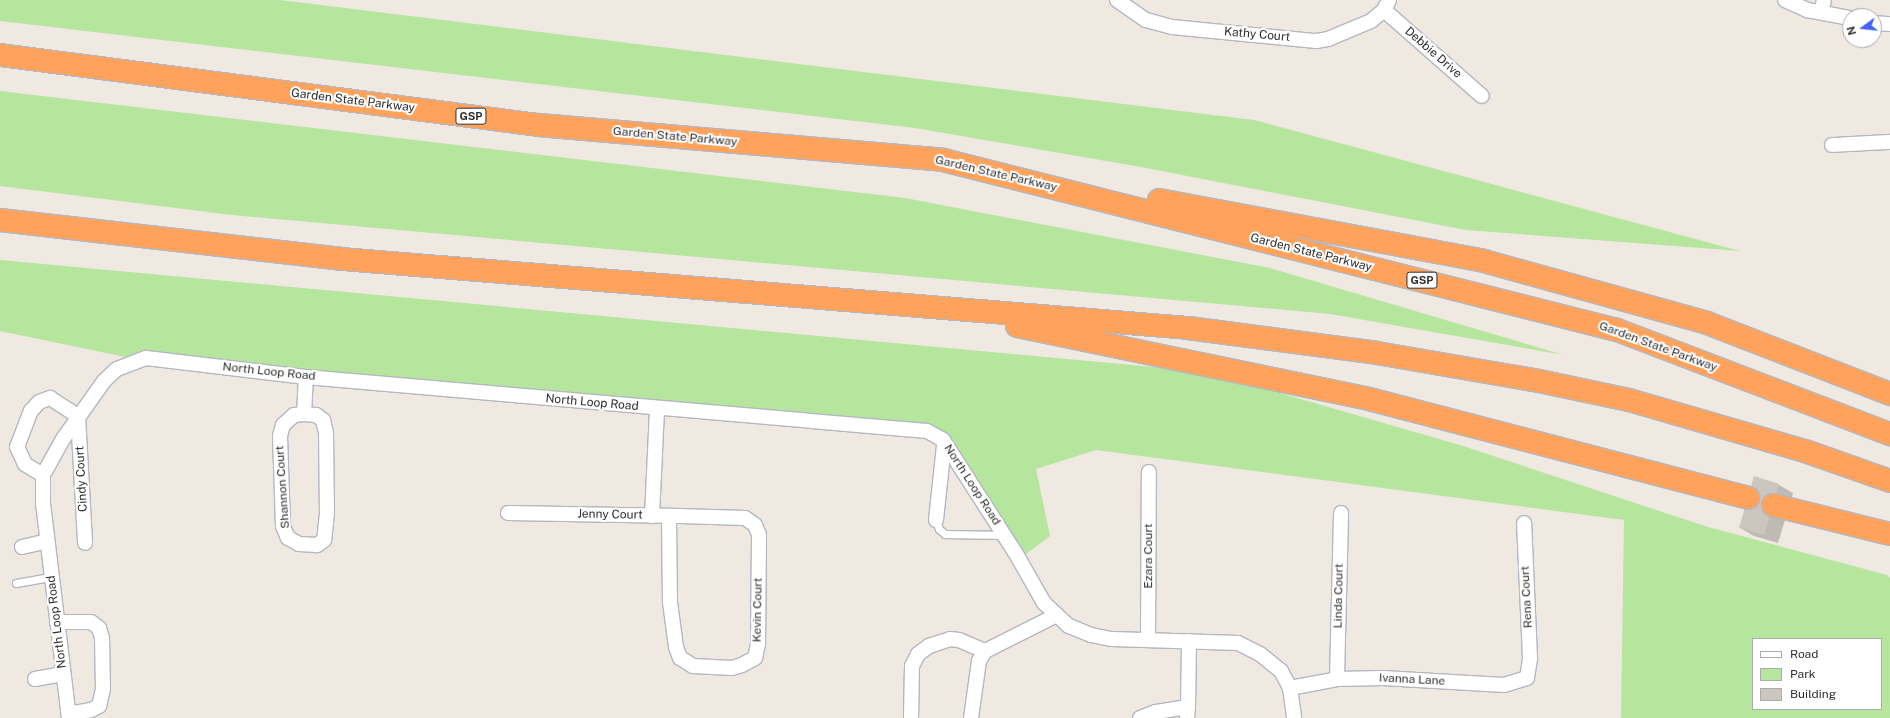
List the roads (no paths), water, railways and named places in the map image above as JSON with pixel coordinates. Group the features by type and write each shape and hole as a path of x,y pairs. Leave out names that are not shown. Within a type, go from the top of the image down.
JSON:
{"highway":[{"name":"Garden State Parkway","path":"0,55 538,125 943,160 1617,330 1890,434"},
{"path":"943,160 1484,261 1707,323 1890,394"},
{"path":"0,220 342,259 1188,328 1377,353 1539,381 1629,400 1805,451 1890,481"},
{"path":"924,307 1369,398 1748,498"},
{"path":"1773,505 1890,534"}],"street":[{"name":"Kathy Court","path":"1118,0 1146,20 1172,28 1316,41 1328,39 1371,22 1387,5"},
{"path":"1784,0 1807,10 1823,6 1842,14"},
{"name":"Debbie Drive","path":"1387,5 1482,96"},
{"path":"1832,145 1890,142"},
{"name":"North Loop Road","path":"68,716 43,503 43,475 63,439 104,381 116,369 146,358 306,377 927,431 943,440 1005,535 1044,603 1069,626 1091,635 1112,639 1238,643 1260,654 1281,671 1290,688 1294,718"},
{"path":"304,414 306,377"},
{"path":"43,475 25,464 17,447 31,411 39,402 50,398 78,416"},
{"name":"Jenny Court","path":"508,513 652,516 657,408"},
{"name":"Shannon Court","path":"304,414 316,415 323,420 326,433 327,513 324,540 317,545 299,544 288,538 283,526 280,436 283,425 288,420 294,415 304,414"},
{"name":"Cindy Court","path":"78,416 85,542"},
{"path":"936,520 944,446 943,440"},
{"name":"Ezara Court","path":"1148,639 1149,472"},
{"name":"Linda Court","path":"1337,679 1341,513"},
{"name":"Kevin Court","path":"652,516 669,516 744,518 755,525 759,535 758,644 755,658 742,665 732,668 693,666 680,658 676,647 670,602 669,516"},
{"name":"Rena Court","path":"1524,523 1530,658 1528,672"},
{"path":"22,547 47,541"},
{"path":"971,718 979,661 985,651 1057,615"},
{"path":"57,622 90,622 99,628 102,638 103,689 99,706 91,710 68,716"},
{"path":"911,718 912,666 918,654 929,646 950,639 959,640 985,651"},
{"path":"1140,718 1156,712 1187,713 1189,641"},
{"name":"Ivanna Lane","path":"1290,688 1337,679 1383,678 1504,685 1527,678 1528,672"},
{"path":"36,679 63,674"}],"lane":[{"path":"936,520 939,529 945,534 1005,535"},
{"path":"16,583 51,577"}]}
